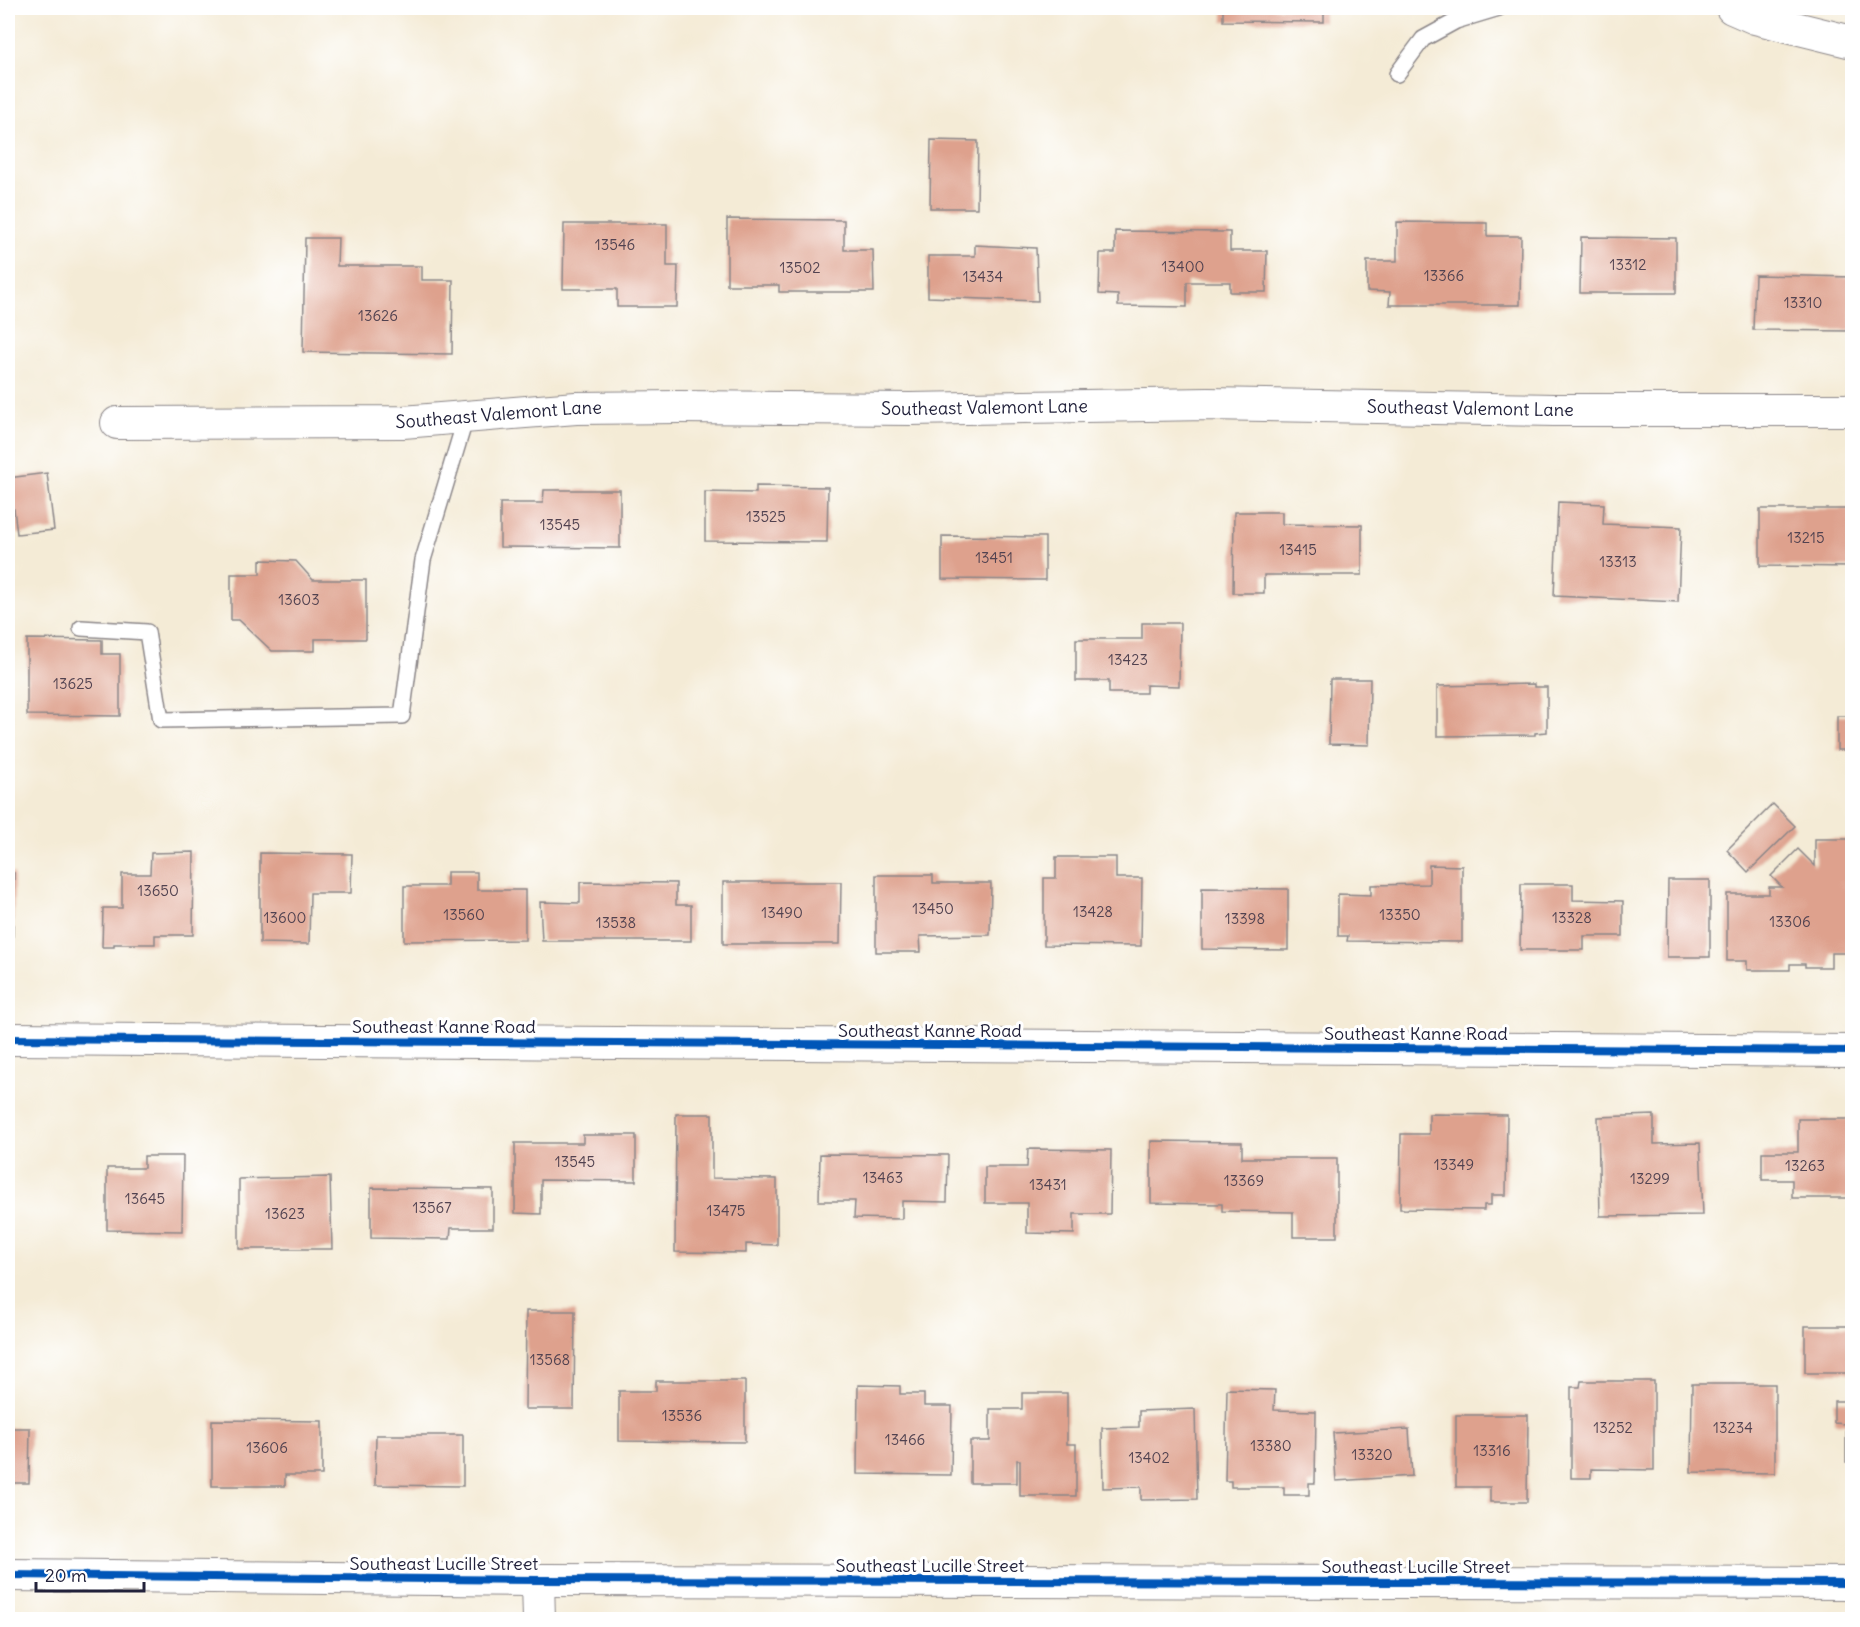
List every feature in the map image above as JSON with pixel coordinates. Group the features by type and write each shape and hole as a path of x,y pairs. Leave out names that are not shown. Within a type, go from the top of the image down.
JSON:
{"street":[{"path":"1732,8 1755,18 1852,42"},
{"name":"Southeast Valemont Lane","path":"117,423 403,422 576,408 910,409 1208,404 1554,410 1852,410"},
{"name":"Southeast Kanne Road","path":"8,1039 1852,1051"},
{"name":"Southeast Lucille Street","path":"8,1575 538,1580 1852,1583"},
{"path":"538,1580 539,1620"}],"lane":[{"path":"1397,74 1423,39 1456,21 1499,8"},
{"path":"81,628 147,632 161,720 402,716 423,560 466,417"}],"building":[{"path":"1223,8 1324,8 1324,22 1223,21"},
{"path":"931,140 978,141 977,208 930,208"},
{"path":"727,219 844,220 844,250 873,250 874,292 779,292 779,285 727,285"},
{"path":"1397,222 1487,223 1487,236 1521,236 1520,305 1389,305 1390,292 1367,291 1367,261 1397,261"},
{"path":"564,224 667,224 667,266 678,266 677,307 617,307 617,289 563,289"},
{"path":"1115,231 1230,232 1230,251 1267,251 1266,292 1230,292 1230,282 1187,282 1187,307 1118,306 1118,295 1099,294 1100,253 1115,253"},
{"path":"1581,237 1676,238 1676,293 1580,293"},
{"path":"305,238 338,238 337,266 422,266 422,280 453,280 452,354 303,352"},
{"path":"975,245 1036,248 1038,301 928,297 928,256 975,256"},
{"path":"1755,275 1852,277 1852,331 1753,330"},
{"path":"47,473 54,530 17,534 14,509 8,510 8,478"},
{"path":"756,486 828,487 827,542 705,541 705,492 756,493"},
{"path":"544,490 620,490 620,548 500,547 500,503 543,503"},
{"path":"1558,502 1604,504 1603,524 1681,527 1678,602 1554,596"},
{"path":"1760,509 1852,509 1852,567 1760,566"},
{"path":"1234,512 1282,512 1282,524 1362,525 1362,575 1264,575 1264,593 1233,593"},
{"path":"942,536 1045,537 1045,580 942,579"},
{"path":"260,560 296,561 313,580 366,580 366,639 315,639 315,651 272,651 239,620 231,620 231,574 260,574"},
{"path":"1142,623 1180,623 1179,686 1146,685 1146,693 1109,693 1109,681 1076,681 1076,639 1142,639"},
{"path":"27,639 102,640 102,654 120,654 120,716 27,715"},
{"path":"1330,679 1370,679 1369,745 1329,744"},
{"path":"1534,684 1534,687 1547,687 1547,732 1535,733 1535,735 1437,736 1437,686"},
{"path":"1837,716 1852,716 1852,750 1837,750"},
{"path":"1773,804 1795,826 1748,872 1727,850"},
{"path":"1815,839 1852,839 1852,952 1850,950 1847,953 1831,953 1831,967 1805,967 1805,964 1790,964 1790,970 1747,970 1747,961 1727,961 1727,894 1769,894 1769,887 1782,887 1771,876 1798,849 1815,866"},
{"path":"194,852 193,935 155,935 155,944 114,944 114,947 102,947 103,908 122,908 122,874 150,874 151,853"},
{"path":"260,853 352,854 351,893 310,893 309,944 260,943"},
{"path":"1056,857 1116,857 1116,878 1142,878 1141,946 1044,945 1044,878 1056,878"},
{"path":"1429,865 1462,866 1462,942 1347,941 1348,936 1338,936 1338,894 1371,895 1371,885 1429,884"},
{"path":"447,872 477,872 477,890 525,890 525,940 404,941 404,886 447,886"},
{"path":"8,873 14,873 13,936 8,936"},
{"path":"876,875 933,875 933,883 991,883 990,935 920,936 921,952 876,952"},
{"path":"1668,880 1710,880 1710,957 1667,957"},
{"path":"580,882 676,883 676,905 691,905 691,941 542,941 540,902 580,903"},
{"path":"723,882 841,882 840,944 723,944"},
{"path":"1521,884 1573,884 1573,900 1623,901 1623,936 1584,936 1584,950 1520,950"},
{"path":"1202,888 1288,889 1288,950 1202,949"},
{"path":"676,1114 712,1114 712,1178 777,1179 777,1245 746,1244 746,1253 675,1252"},
{"path":"1429,1114 1507,1115 1506,1195 1491,1195 1491,1205 1484,1205 1484,1210 1400,1209 1401,1134 1429,1134"},
{"path":"1654,1115 1654,1144 1700,1143 1703,1215 1600,1216 1598,1117"},
{"path":"1798,1119 1849,1119 1849,1198 1792,1198 1792,1180 1762,1180 1762,1152 1798,1152"},
{"path":"583,1135 636,1135 636,1181 541,1180 541,1214 515,1213 515,1143 583,1143"},
{"path":"1151,1141 1242,1142 1242,1158 1337,1158 1337,1237 1293,1237 1293,1212 1222,1211 1222,1204 1151,1203"},
{"path":"1028,1149 1111,1150 1110,1214 1074,1214 1074,1234 1027,1233 1027,1203 985,1203 985,1167 1027,1167"},
{"path":"820,1154 948,1155 947,1202 902,1201 902,1219 854,1218 855,1201 819,1201"},
{"path":"144,1156 183,1156 182,1231 107,1230 107,1168 144,1168"},
{"path":"330,1177 332,1249 239,1249 239,1179"},
{"path":"371,1188 493,1189 493,1228 451,1228 450,1239 371,1238"},
{"path":"526,1311 575,1311 574,1409 525,1409"},
{"path":"1805,1326 1851,1326 1851,1373 1805,1373"},
{"path":"656,1381 745,1381 745,1442 619,1441 619,1391 656,1391"},
{"path":"1581,1381 1654,1381 1654,1470 1591,1469 1591,1478 1571,1478 1571,1387 1580,1387"},
{"path":"1692,1384 1775,1384 1775,1473 1691,1472"},
{"path":"858,1385 900,1386 900,1394 924,1394 924,1406 952,1406 951,1475 857,1474"},
{"path":"1227,1389 1275,1390 1274,1410 1316,1411 1315,1483 1309,1483 1309,1495 1284,1495 1284,1487 1231,1487 1231,1481 1225,1481"},
{"path":"1022,1393 1067,1393 1067,1444 1076,1444 1076,1496 1020,1496 1020,1460 1017,1460 1017,1483 970,1483 970,1441 990,1441 990,1409 1022,1409"},
{"path":"1834,1401 1852,1401 1852,1463 1846,1462 1846,1424 1834,1423"},
{"path":"1195,1409 1197,1499 1141,1500 1141,1487 1103,1488 1102,1428 1139,1427 1139,1411"},
{"path":"1456,1415 1528,1415 1527,1502 1490,1502 1490,1487 1456,1487"},
{"path":"212,1420 322,1421 322,1475 285,1475 285,1486 212,1486"},
{"path":"8,1428 30,1428 29,1483 8,1483"},
{"path":"1409,1429 1412,1476 1336,1481 1333,1433"},
{"path":"376,1435 463,1435 463,1486 375,1485"}],"cycle path":[{"path":"8,1039 1852,1051"},
{"path":"8,1575 538,1580 1852,1583"}]}
